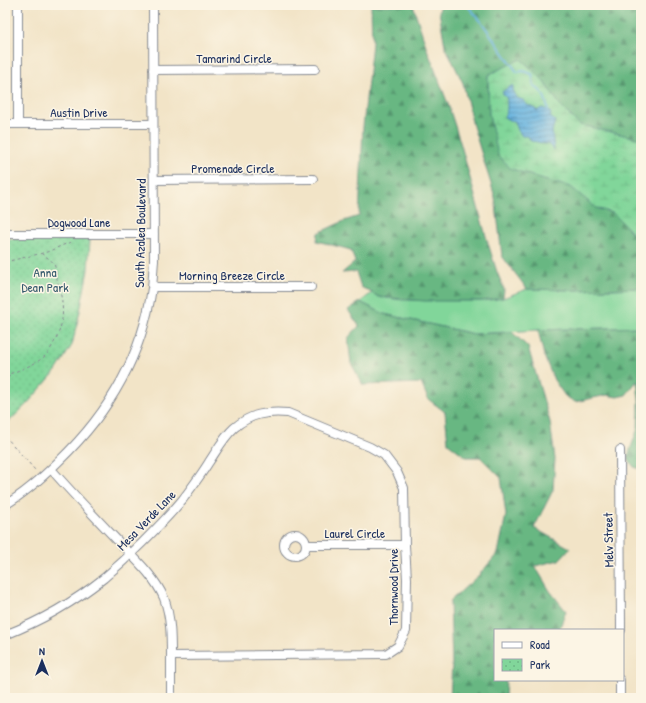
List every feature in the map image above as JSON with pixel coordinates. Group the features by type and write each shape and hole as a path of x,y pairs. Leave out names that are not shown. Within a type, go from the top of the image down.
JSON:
{"street":[{"path":"18,5 18,124"},
{"name":"South Azalea Boulevard","path":"5,505 28,489 51,469 91,428 118,388 142,332 152,287 154,261 153,5"},
{"name":"Tamarind Circle","path":"153,70 315,69"},
{"name":"Austin Drive","path":"5,124 153,124"},
{"name":"Promenade Circle","path":"154,180 313,179"},
{"name":"Dogwood Lane","path":"5,234 154,234"},
{"name":"Morning Breeze Circle","path":"152,287 311,287"},
{"name":"Mesa Verde Lane","path":"5,635 38,621 72,601 105,578 161,524 183,499 230,431 251,417 257,415 270,412 288,413"},
{"name":"Thornwood Drive","path":"171,656 386,654 398,646 406,631 407,579 404,488 397,472 384,455 370,447 288,413"},
{"name":"Melv Street","path":"620,450 620,629"},
{"path":"51,469 130,554 152,579 161,592 170,623 171,698"},
{"name":"Laurel Circle","path":"306,545 405,545"},
{"path":"620,681 620,698"}],"path":[{"path":"5,262 42,254 73,242"},
{"path":"5,376 35,362 47,354 60,331 63,308 54,264 42,254"},
{"path":"5,383 11,373"},
{"path":"5,436 35,470"}],"green space":[{"path":"371,5 413,5 461,145 487,240 504,289 503,298 482,301 425,301 379,297 361,287 356,272 342,273 355,262 351,250 317,241 318,233 359,216 363,127 372,43"},
{"path":"441,5 641,5 641,139 580,125 563,109 541,78 521,59 488,75 489,114 510,168 544,180 571,187 596,208 613,213 641,243 641,288 575,290 527,289 502,256 495,197 473,126 463,83 445,46 439,11"},
{"path":"521,59 541,78 563,109 580,125 641,139 641,243 613,213 596,208 571,187 544,180 510,168 498,155 489,114 488,75"},
{"name":"Anna Dean Park","path":"5,239 90,239 88,270 72,345 56,371 26,405 5,425"},
{"path":"641,288 641,327 538,330 474,334 384,314 360,302 372,293 379,297 403,300 482,301 503,298 527,289 575,290"},
{"path":"360,302 384,314 474,334 512,332 528,347 550,422 555,459 553,490 534,528 570,548 559,560 535,566 550,591 566,611 559,629 494,629 494,681 506,681 505,698 450,698 452,664 450,601 479,575 498,553 506,515 501,478 480,457 466,457 448,443 445,412 428,399 421,383 363,385 351,363 348,338 359,326 348,310"},
{"path":"641,327 641,469 634,467 627,458 638,428 639,401 637,381 626,395 617,397 607,395 575,402 565,396 554,380 544,356 538,330"}],"water":[{"path":"513,85 513,90 517,98 523,100 527,105 533,107 537,111 542,108 548,110 551,114 550,117 555,121 552,131 554,150 548,144 531,141 528,136 522,136 515,121 504,117 507,110 507,99 502,92"}],"waterway":[{"path":"467,5 480,20 517,72 523,71 532,74 534,86 544,96 548,110"}]}
